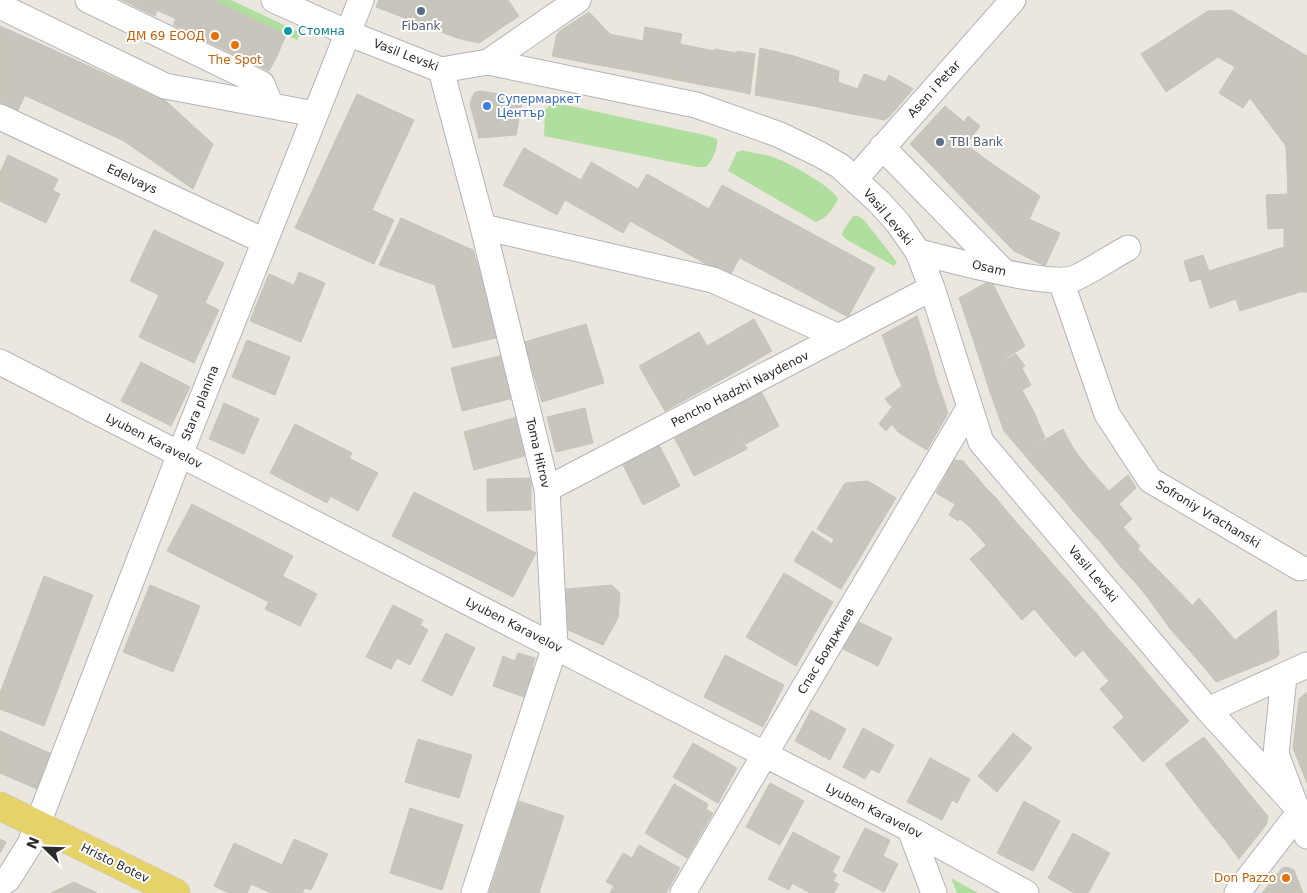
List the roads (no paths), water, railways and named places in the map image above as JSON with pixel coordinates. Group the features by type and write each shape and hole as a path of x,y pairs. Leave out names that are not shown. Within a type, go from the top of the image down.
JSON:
{"main road":[{"name":"Hristo Botev","path":"0,806 176,893"}],"street":[{"path":"88,0 262,84 271,106"},
{"name":"Vasil Levski","path":"274,0 348,33 441,70 488,62 696,105 780,135 840,166 898,223 918,252 932,288 981,442 1301,818"},
{"name":"Stara planina","path":"0,885 8,879 30,844 38,825 180,454 361,0"},
{"path":"488,62 578,0"},
{"name":"Asen i Petar","path":"855,179 1013,0"},
{"path":"0,6 165,86 316,114"},
{"name":"Toma Hitrov","path":"441,70 483,227 548,489 555,646 474,893"},
{"name":"Edelvays","path":"0,117 264,241"},
{"path":"882,147 1003,272"},
{"path":"483,227 713,280 840,337"},
{"path":"1061,281 1074,278 1128,248"},
{"name":"Osam","path":"918,252 1003,272 1061,281"},
{"name":"Sofroniy Vrachanski","path":"1061,281 1107,414 1150,480 1300,568"},
{"name":"Pencho Hadzhi Naydenov","path":"548,489 932,288"},
{"name":"Lyuben Karavelov","path":"0,362 910,829 1026,893"},
{"name":"Спас Бояджиев","path":"683,893 969,408"},
{"path":"1208,710 1307,665"},
{"path":"1237,893 1301,818 1276,754 1284,676"},
{"path":"910,829 934,893"}],"place":[{"name":"Fibank","path":"421,11"},
{"name":"Стомна","path":"288,31"},
{"name":"ДМ 69 ЕООД","path":"215,36"},
{"name":"The Spot","path":"235,45"},
{"name":"Супермаркет Център","path":"487,106"},
{"name":"TBI Bank","path":"940,142"},
{"name":"Don Pazzo","path":"1286,878"}]}
